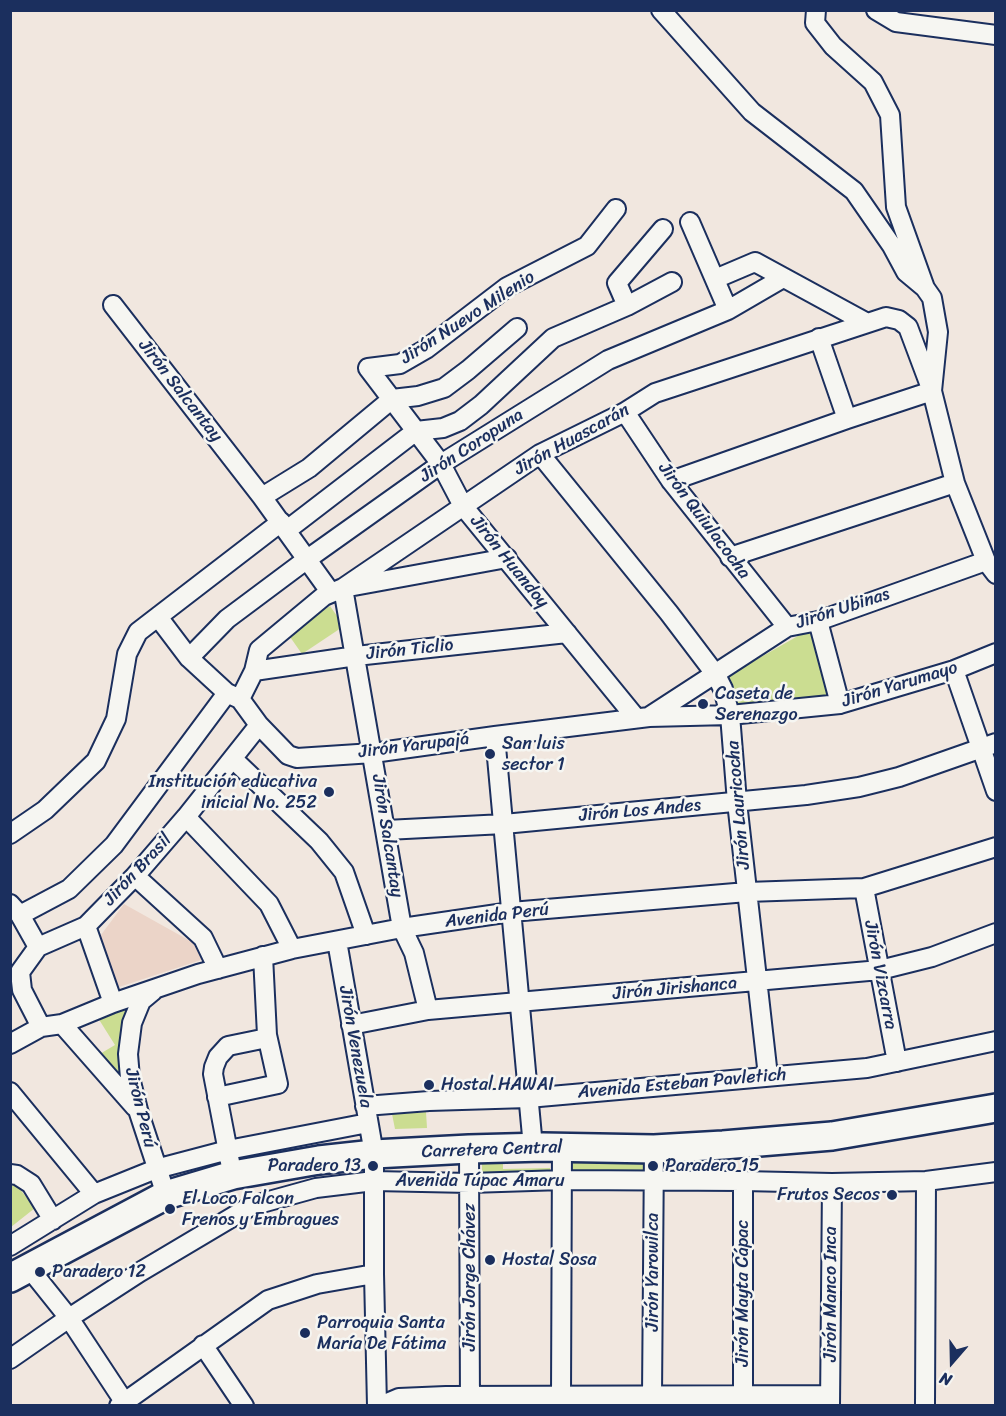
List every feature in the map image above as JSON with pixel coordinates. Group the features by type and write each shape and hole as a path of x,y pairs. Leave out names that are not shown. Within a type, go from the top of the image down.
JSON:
{"highway":[{"name":"Carretera Central","path":"20,1273 230,1163 319,1160 374,1154 470,1149 562,1147 654,1149 832,1136 996,1108"}],"street":[{"path":"661,10 752,112 854,191 892,246 906,272 925,288 932,298 938,332 932,391 955,483 991,567"},
{"path":"816,10 815,23 833,46 873,82 890,115 896,207 925,288"},
{"path":"876,10 896,22 996,35"},
{"name":"Jirón Nuevo Milenio","path":"368,368 400,364 426,349 507,287 587,246 616,209"},
{"path":"690,222 728,310"},
{"path":"627,306 617,283 663,229"},
{"path":"715,279 755,262 867,323"},
{"name":"Jirón Coropuna","path":"189,658 227,619 441,464 608,360 728,310 783,278"},
{"path":"10,834 45,810 96,761 116,719 127,654 138,632 416,431 443,428 460,420 481,405 553,338 627,306 672,282"},
{"name":"Jirón Salcantay","path":"113,305 284,526 306,560 337,590 356,656 402,928 414,953 428,1010"},
{"name":"Jirón Huascarán","path":"15,910 69,889 114,845 254,671 259,650 324,596 337,590 540,454 625,412 655,393 886,318 904,322 908,327 932,391"},
{"path":"262,497 309,468 393,399 418,396 444,388 517,328"},
{"path":"819,338 847,419"},
{"name":"Jirón Huandoy","path":"368,368 441,464 463,506 567,633 642,717"},
{"path":"671,481 932,391"},
{"name":"Jirón Quiulacocha","path":"625,412 671,481 787,627"},
{"name":"Jirón Lauricocha","path":"540,454 669,613 716,675 723,689 730,715 737,802 768,1076"},
{"path":"730,557 955,483"},
{"path":"337,590 507,558"},
{"name":"Jirón Ubinas","path":"642,717 716,675 787,627 818,621 991,567"},
{"name":"Jirón Yarupajá","path":"158,617 189,658 233,696 288,755 297,758 373,753 642,717 730,715"},
{"path":"818,621 840,704"},
{"name":"Jirón Ticlio","path":"254,671 356,656 567,633"},
{"name":"Jirón Yarumayo","path":"730,715 840,704 954,670 996,653"},
{"path":"954,670 988,745 996,791"},
{"name":"Jirón Brasil","path":"38,947 86,926 135,876 186,817 259,724"},
{"path":"495,735 533,1147"},
{"name":"Jirón Los Andes","path":"386,830 504,824 737,802 859,787 899,777 988,745"},
{"path":"233,759 319,841 344,872 366,935"},
{"path":"186,817 269,904 292,949"},
{"name":"Avenida Perú","path":"10,1044 41,1027 62,1024 113,1003 198,974 292,949 402,928 512,912 747,892 864,888 996,847"},
{"path":"135,876 203,938 218,969"},
{"name":"Jirón Vizcarra","path":"864,888 897,1062"},
{"path":"15,910 38,947 20,972 16,991 41,1027"},
{"path":"86,926 113,1003"},
{"name":"Jirón Jirishanca","path":"351,1025 428,1010 880,970 932,957 996,933"},
{"name":"Jirón Venezuela","path":"337,941 374,1154 374,1274 379,1406"},
{"path":"217,1097 278,1084 267,1035 263,956"},
{"name":"Jirón Perú","path":"153,990 141,1001 132,1023 128,1054 130,1078 138,1110 166,1195"},
{"path":"62,1024 138,1110"},
{"path":"230,1163 213,1074 218,1057 228,1046 262,1039 267,1035"},
{"name":"Avenida Esteban Pavletich","path":"10,1246 94,1194 156,1169 230,1163 367,1115 429,1101 528,1098 867,1068 996,1041"},
{"path":"10,1092 94,1194"},
{"path":"561,1395 562,1147"},
{"name":"Jirón Jorge Chávez","path":"470,1149 470,1401"},
{"name":"Jirón Yarowilca","path":"652,1395 654,1149"},
{"name":"Avenida Túpac Amaru","path":"10,1359 140,1272 251,1206 316,1188 374,1181 470,1183 563,1180 832,1183 926,1181 996,1172"},
{"path":"10,1174 17,1175 31,1184 53,1220"},
{"name":"Jirón Mayta Cápac","path":"742,1181 744,1400"},
{"path":"925,1406 926,1181"},
{"name":"Jirón Manco Inca","path":"830,1400 832,1183"},
{"path":"20,1273 69,1318 124,1404 268,1300 317,1284 374,1274"},
{"path":"203,1345 244,1406"},
{"path":"379,1406 399,1398 470,1401 561,1395 830,1400"}],"shaded area":[{"path":"124,904 201,947 204,959 110,990 92,947"}],"green space":[{"path":"330,606 344,626 302,654 288,634"},
{"path":"812,628 833,699 736,709 724,678"},
{"path":"136,1005 120,1090 88,1061 115,1045 98,1018"},
{"path":"426,1112 427,1128 395,1129 392,1114"},
{"path":"503,1156 503,1169 550,1168 550,1175 482,1177 482,1163 486,1157"},
{"path":"644,1161 644,1175 573,1176 573,1162"},
{"path":"15,1183 35,1208 11,1227 11,1187"}],"place":[{"name":"Caseta de Serenazgo","path":"703,704"},
{"name":"San luis sector 1","path":"490,754"},
{"name":"Institución educativa inicial No. 252","path":"329,792"},
{"name":"Hostal HAWAI","path":"429,1085"},
{"name":"Paradero 13","path":"373,1166"},
{"name":"Paradero 15","path":"653,1166"},
{"name":"Frutos Secos","path":"892,1195"},
{"name":"El Loco Falcon Frenos y Embragues","path":"170,1209"},
{"name":"Hostal Sosa","path":"490,1260"},
{"name":"Paradero 12","path":"40,1272"},
{"name":"Parroquia Santa María De Fátima","path":"305,1333"}]}
